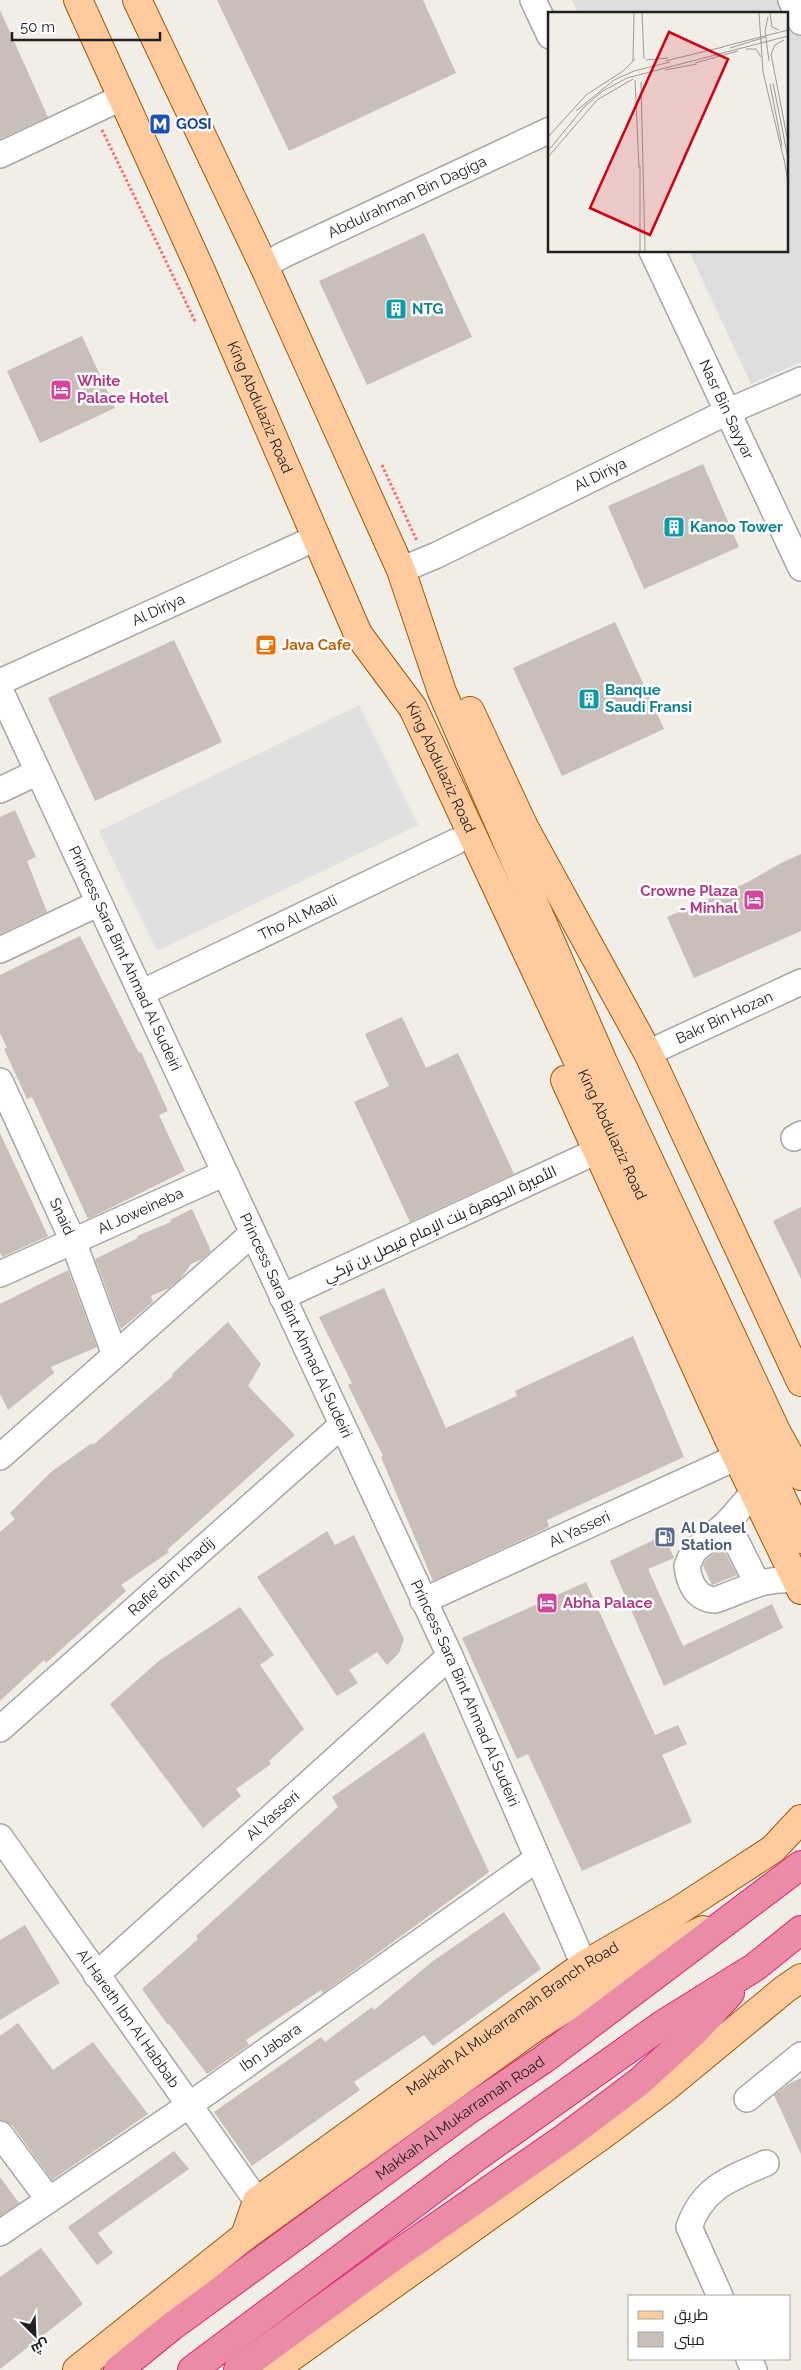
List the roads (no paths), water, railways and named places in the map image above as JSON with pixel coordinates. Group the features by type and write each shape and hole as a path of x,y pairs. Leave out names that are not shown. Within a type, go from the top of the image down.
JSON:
{"highway":[{"name":"Makkah Al Mukarramah Road","path":"118,2370 171,2327 471,2108 544,2058 801,1865"},
{"path":"192,2370 475,2158 662,2025 755,1967 801,1930"},
{"path":"238,2370 396,2255 566,2137 639,2082 694,2032 755,1967"}],"main road":[{"name":"King Abdulaziz Road","path":"78,0 285,461 358,634 413,708 801,1538"},
{"name":"King Abdulaziz Road","path":"137,0 264,266 400,570 442,692 603,1062 777,1433 801,1476"},
{"path":"413,604 447,663 524,827 648,1053 801,1382"},
{"path":"358,634 456,842 798,1585"},
{"name":"Makkah Al Mukarramah Branch Road","path":"257,2201 584,1965 678,1911 773,1849 801,1819"},
{"path":"77,2370 245,2236 534,2028 635,1964 742,1910"},
{"path":"273,2370 613,2128 666,2088 785,1989 801,1978"},
{"path":"245,2236 257,2201"}],"street":[{"path":"533,0 548,32"},
{"path":"791,0 801,22"},
{"path":"0,155 123,97"},
{"name":"Abdulrahman Bin Dagiga","path":"264,266 283,255 548,131"},
{"name":"Nasr Bin Sayyar","path":"652,252 800,563"},
{"name":"Al Diriya","path":"400,570 438,555 729,411 801,380"},
{"name":"Al Diriya","path":"0,682 316,538"},
{"name":"Princess Sara Bint Ahmad Al Sudeiri","path":"0,690 450,1656 584,1965"},
{"path":"0,790 38,772"},
{"name":"Tho Al Maali","path":"141,993 456,842"},
{"path":"0,950 99,903"},
{"name":"Bakr Bin Hozan","path":"648,1053 801,982"},
{"name":"Snaid","path":"0,1081 73,1241 115,1355"},
{"name":"الأميرة الجوهرة بنت الإمام فيصل بن تركي","path":"282,1297 597,1150"},
{"name":"Al Joweineba","path":"0,1274 225,1174"},
{"path":"3,1447 115,1355 253,1233"},
{"name":"Rafie' Bin Khadij","path":"0,1729 342,1425"},
{"name":"Al Yasseri","path":"423,1601 738,1457"},
{"path":"754,1492 727,1523 693,1552 687,1566 692,1586 700,1595 708,1600 714,1600 757,1583 774,1579 798,1585"},
{"path":"727,1523 757,1583"},
{"name":"Al Yasseri","path":"96,1975 450,1656"},
{"name":"Al Hareth Ibn Al Habbab","path":"0,1837 8,1865 96,1975 257,2201"},
{"name":"Ibn Jabara","path":"0,2233 188,2106 537,1859"},
{"path":"747,2099 801,2055"},
{"path":"0,2134 49,2200"},
{"path":"720,2295 689,2227 699,2204 712,2189 766,2163"}],"place":[{"name":"GOSI","path":"160,124"},
{"name":"NTG","path":"396,309"},
{"name":"White Palace Hotel","path":"61,390"},
{"name":"Kanoo Tower","path":"674,527"},
{"name":"Java Cafe","path":"266,645"},
{"name":"Banque Saudi Fransi","path":"589,699"},
{"name":"Crowne Plaza - Minhal","path":"754,900"},
{"name":"Al Daleel Station","path":"665,1537"},
{"name":"Abha Palace","path":"547,1603"}]}
